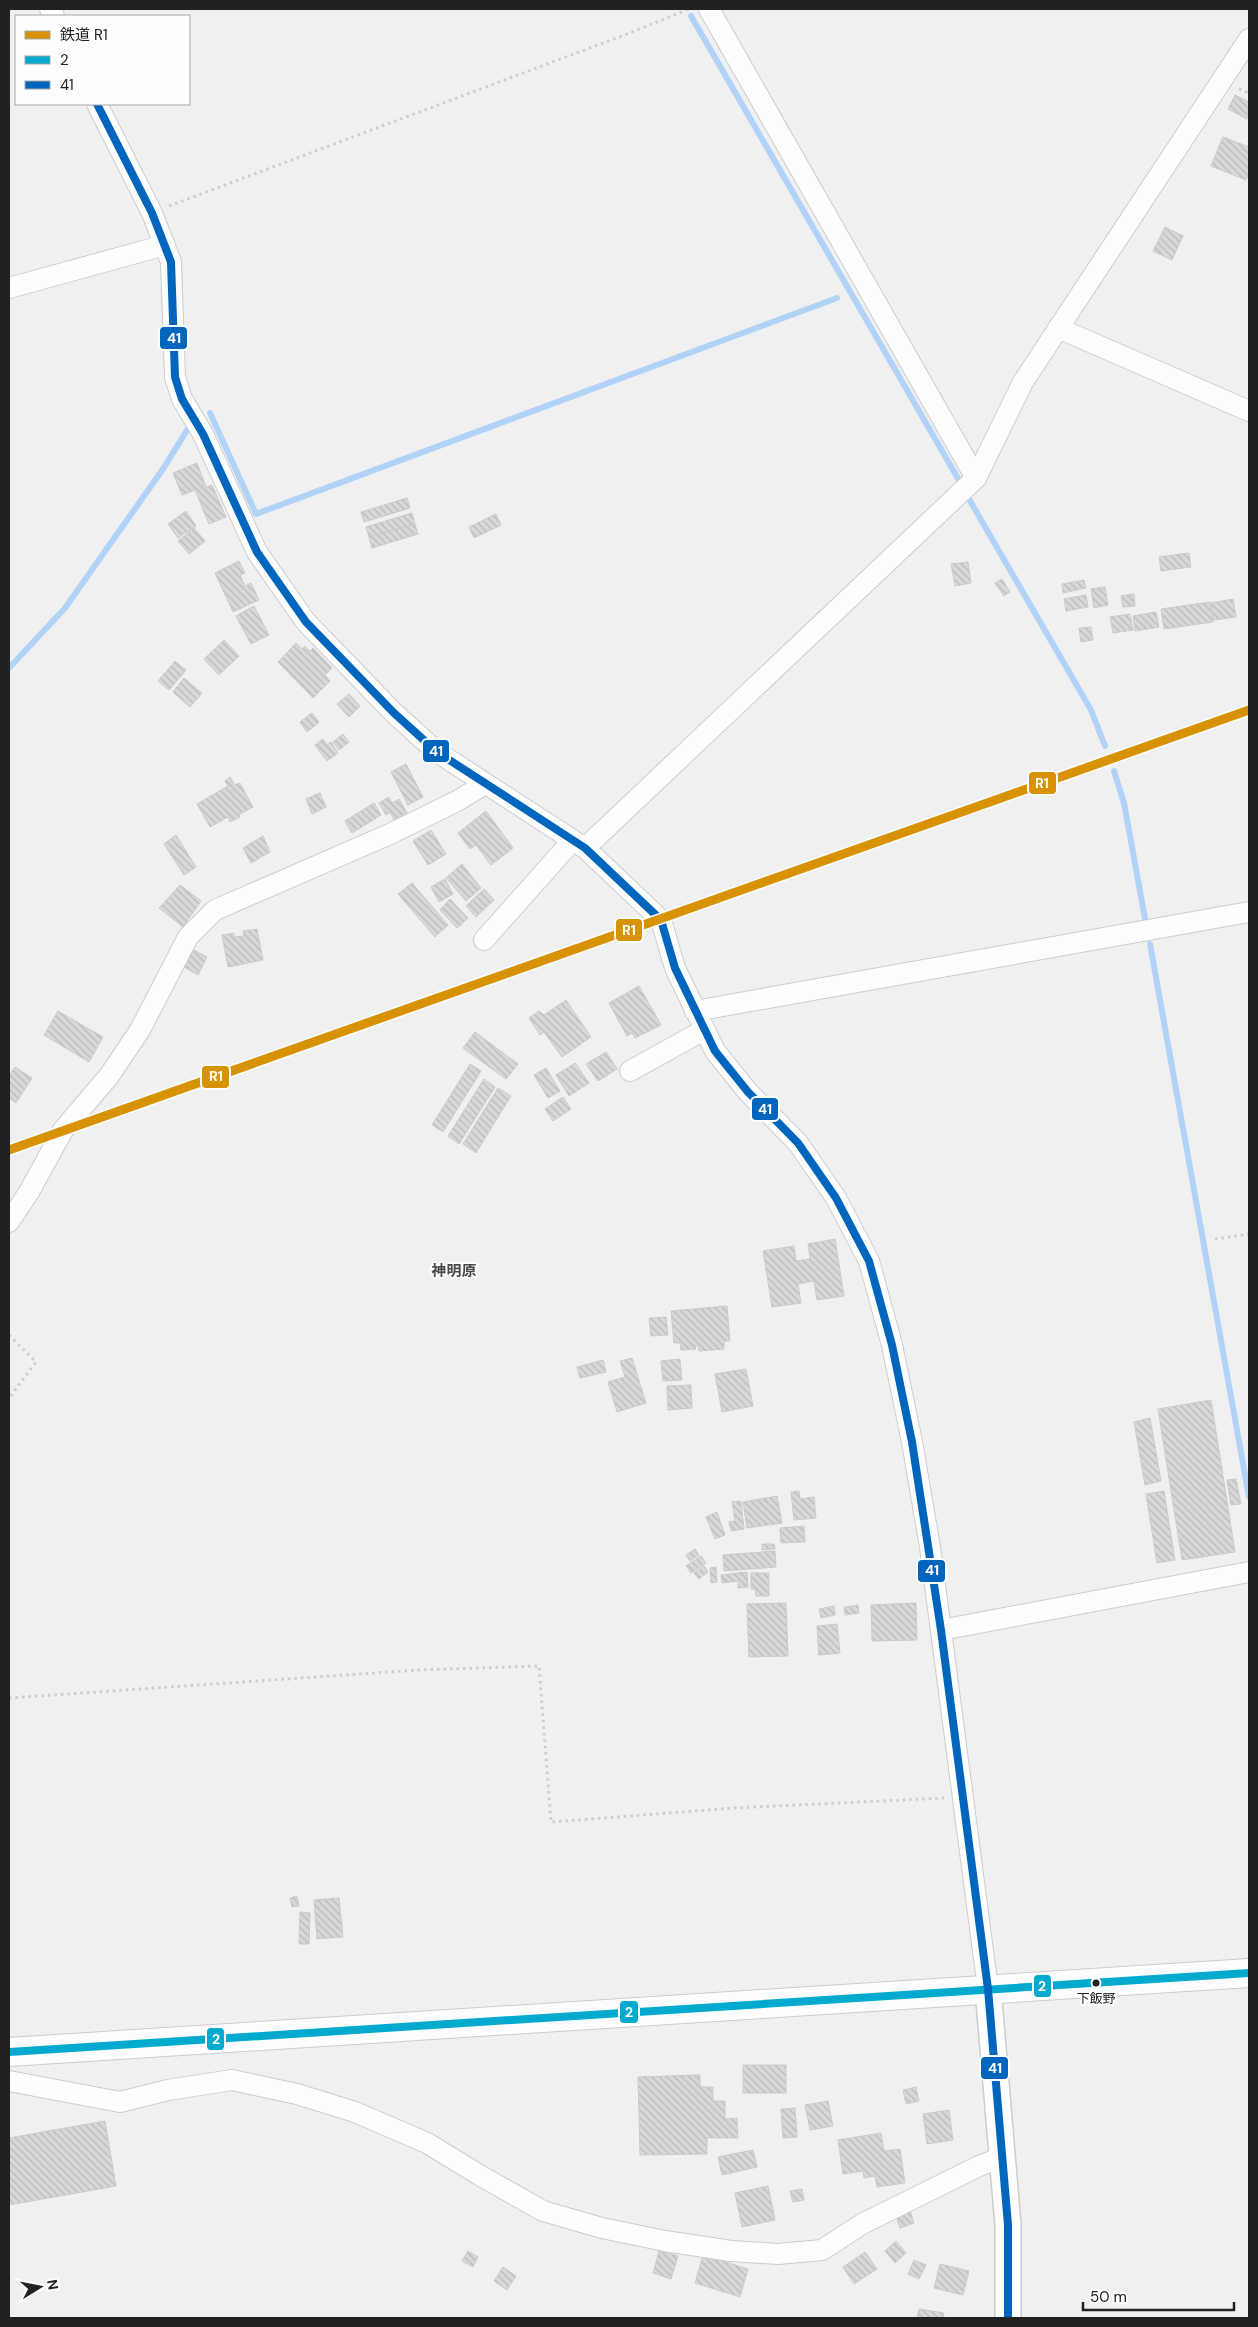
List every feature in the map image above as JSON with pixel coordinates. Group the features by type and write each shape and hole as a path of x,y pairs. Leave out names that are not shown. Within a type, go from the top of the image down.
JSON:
{"main road":[{"path":"9,2052 1249,1973"}],"street":[{"path":"709,9 976,478"},
{"path":"484,940 578,845 976,478 1023,382 1249,39"},
{"path":"98,105 152,213 171,262 174,377 182,399 203,434 257,552 306,622 351,670 437,752 578,845 661,920 675,968 715,1051 748,1092 798,1143 836,1198 869,1261 892,1345 912,1442 942,1630 988,1989 1008,2225 1008,2318"},
{"path":"9,288 165,245"},
{"path":"1058,328 1249,411"},
{"path":"9,1222 29,1192 63,1130 109,1076 140,1030 188,937 215,910 390,834 457,801 485,784"},
{"path":"695,1011 1249,912"},
{"path":"630,1071 704,1030"},
{"path":"942,1630 1249,1572"},
{"path":"9,2082 120,2102 168,2090 232,2080 297,2094 355,2112 427,2143 480,2176 543,2211 611,2230 665,2241 731,2251 778,2254 822,2250 862,2224 979,2166 1002,2157"}],"path":[{"path":"152,213 688,9"},
{"path":"1215,1240 1249,1234"},
{"path":"9,1335 36,1362 9,1398"},
{"path":"9,1698 418,1670 539,1666 551,1822 733,1808 963,1797"}],"building":[{"path":"1235,95 1249,102 1247,119 1228,109"},
{"path":"1223,137 1249,147 1249,173 1246,180 1211,166"},
{"path":"1165,227 1183,236 1172,260 1153,251"},
{"path":"197,463 206,487 212,485 226,517 209,524 195,490 182,495 173,473"},
{"path":"407,498 410,508 364,522 361,512"},
{"path":"186,511 196,526 178,538 168,524"},
{"path":"412,513 415,524 369,537 366,527"},
{"path":"496,514 501,525 474,538 469,527"},
{"path":"415,524 418,534 372,548 369,537"},
{"path":"194,528 205,541 189,554 178,541"},
{"path":"1189,553 1191,567 1161,571 1159,557"},
{"path":"239,561 245,573 240,575 245,586 251,583 259,600 233,612 215,573"},
{"path":"968,562 971,583 955,586 951,564"},
{"path":"1002,579 1010,592 1004,596 995,583"},
{"path":"1084,580 1086,588 1063,593 1062,584"},
{"path":"1105,587 1108,605 1094,608 1091,589"},
{"path":"1134,594 1135,606 1123,607 1121,596"},
{"path":"1086,595 1088,607 1066,611 1064,599"},
{"path":"1233,599 1236,617 1214,620 1211,603"},
{"path":"1210,602 1213,622 1164,629 1161,609"},
{"path":"254,606 269,635 251,644 236,616"},
{"path":"1156,612 1159,627 1135,631 1133,616"},
{"path":"1130,614 1133,630 1113,633 1110,617"},
{"path":"1091,627 1093,640 1081,642 1079,628"},
{"path":"224,640 239,656 219,675 204,659"},
{"path":"296,643 302,649 305,646 310,651 313,648 332,668 325,675 330,681 313,698 278,662"},
{"path":"175,661 186,670 169,690 158,681"},
{"path":"184,678 202,693 190,707 173,692"},
{"path":"349,694 360,706 349,717 337,704"},
{"path":"312,713 319,722 307,732 300,722"},
{"path":"343,734 349,742 339,750 333,742"},
{"path":"323,739 327,745 331,742 338,753 327,761 315,745"},
{"path":"406,764 423,797 408,805 391,772"},
{"path":"230,777 235,785 240,783 253,807 240,814 238,812 240,817 230,822 228,817 210,827 197,804 228,786 225,781"},
{"path":"320,793 326,807 312,814 306,799"},
{"path":"389,797 392,803 399,799 407,813 394,820 390,812 386,815 379,803"},
{"path":"374,803 381,815 352,833 345,821"},
{"path":"486,811 513,848 491,865 476,845 470,849 458,833"},
{"path":"431,830 446,854 428,865 413,841"},
{"path":"176,835 196,867 184,875 164,844"},
{"path":"263,836 270,852 251,863 243,848"},
{"path":"462,864 481,888 466,901 446,878"},
{"path":"445,879 453,894 439,902 431,887"},
{"path":"412,883 448,925 435,937 398,894"},
{"path":"180,885 201,901 183,927 159,908"},
{"path":"484,889 494,900 476,917 466,906"},
{"path":"450,899 468,918 457,928 440,910"},
{"path":"257,929 263,960 228,967 222,935 234,933 234,937 244,936 243,931"},
{"path":"194,950 207,957 198,975 184,967"},
{"path":"639,986 661,1025 635,1038 632,1033 627,1036 609,1003"},
{"path":"566,1000 591,1037 562,1057 544,1032 540,1035 529,1018 539,1011 544,1015"},
{"path":"58,1011 103,1037 89,1062 44,1035"},
{"path":"475,1032 518,1064 506,1079 463,1048"},
{"path":"606,1052 617,1069 598,1081 586,1064"},
{"path":"575,1063 589,1083 569,1096 556,1075"},
{"path":"470,1064 481,1071 443,1132 432,1125"},
{"path":"15,1067 32,1078 16,1103 9,1098 9,1076"},
{"path":"546,1068 560,1091 548,1098 534,1075"},
{"path":"484,1079 495,1087 459,1144 448,1136"},
{"path":"498,1088 511,1096 476,1153 463,1144"},
{"path":"563,1097 571,1109 553,1121 545,1109"},
{"path":"835,1239 844,1296 817,1300 814,1281 798,1284 801,1303 772,1307 763,1251 794,1246 796,1261 810,1259 808,1244"},
{"path":"727,1306 730,1341 724,1341 724,1349 699,1351 698,1345 695,1346 696,1349 681,1350 680,1343 674,1343 671,1311"},
{"path":"666,1317 668,1335 651,1336 649,1318"},
{"path":"632,1358 646,1403 617,1412 608,1382 625,1377 620,1361"},
{"path":"680,1359 682,1380 663,1381 661,1361"},
{"path":"603,1360 606,1372 580,1378 577,1367"},
{"path":"746,1369 753,1406 722,1412 715,1374"},
{"path":"691,1385 692,1408 668,1410 667,1386"},
{"path":"1211,1400 1235,1552 1182,1560 1158,1409"},
{"path":"1150,1418 1161,1481 1145,1485 1134,1422"},
{"path":"1236,1479 1241,1504 1231,1505 1227,1480"},
{"path":"799,1491 800,1499 814,1497 816,1518 794,1520 791,1492"},
{"path":"1164,1491 1175,1560 1157,1563 1146,1494"},
{"path":"777,1496 782,1523 747,1528 743,1502"},
{"path":"741,1501 744,1529 731,1531 729,1522 735,1521 732,1502"},
{"path":"717,1512 725,1535 715,1539 706,1517"},
{"path":"804,1526 805,1542 781,1543 780,1528"},
{"path":"762,1544 774,1544 775,1549 762,1550"},
{"path":"695,1549 699,1555 690,1561 686,1555"},
{"path":"775,1551 776,1567 724,1571 723,1555"},
{"path":"701,1556 706,1563 691,1573 686,1566"},
{"path":"704,1566 708,1572 699,1579 694,1573"},
{"path":"716,1567 717,1582 711,1583 710,1568"},
{"path":"747,1572 748,1587 738,1588 738,1581 722,1583 721,1575"},
{"path":"751,1573 769,1573 769,1596 756,1596 755,1589 751,1589"},
{"path":"786,1603 788,1656 749,1657 747,1604"},
{"path":"916,1603 917,1640 872,1641 871,1605"},
{"path":"858,1605 859,1613 845,1615 844,1607"},
{"path":"834,1606 835,1615 821,1618 819,1609"},
{"path":"837,1624 840,1653 819,1655 817,1626"},
{"path":"297,1896 299,1906 292,1907 290,1898"},
{"path":"339,1898 343,1937 317,1939 314,1900"},
{"path":"300,1912 310,1913 309,1944 299,1944"},
{"path":"743,2065 786,2065 786,2093 743,2093"},
{"path":"700,2075 700,2087 713,2087 713,2101 725,2101 725,2119 737,2118 738,2138 707,2138 707,2154 640,2155 638,2077"},
{"path":"916,2087 919,2101 906,2104 903,2090"},
{"path":"828,2101 833,2126 810,2130 805,2105"},
{"path":"795,2108 797,2137 783,2138 781,2109"},
{"path":"949,2110 953,2140 927,2144 923,2114"},
{"path":"105,2121 116,2186 9,2205 9,2138"},
{"path":"881,2133 884,2151 900,2149 905,2183 877,2187 875,2176 864,2178 863,2171 843,2174 838,2140"},
{"path":"753,2150 757,2167 722,2175 718,2157"},
{"path":"768,2186 775,2220 742,2227 735,2193"},
{"path":"802,2189 804,2200 793,2202 790,2191"},
{"path":"910,2211 914,2223 900,2228 896,2216"},
{"path":"896,2241 906,2253 895,2263 885,2251"},
{"path":"468,2251 478,2257 473,2267 462,2261"},
{"path":"659,2251 678,2256 671,2279 653,2273"},
{"path":"865,2252 877,2269 854,2284 843,2267"},
{"path":"703,2255 748,2269 740,2297 695,2283"},
{"path":"914,2260 926,2265 919,2279 908,2274"},
{"path":"940,2264 969,2271 963,2295 934,2288"},
{"path":"503,2267 516,2276 507,2290 494,2281"},
{"path":"919,2309 944,2313 943,2318 917,2318"}],"waterway":[{"path":"691,16 960,482"},
{"path":"210,413 256,514 837,298"},
{"path":"9,668 65,608 163,469 189,427"},
{"path":"969,499 1091,710 1105,746"},
{"path":"1114,771 1124,803 1146,924"},
{"path":"1150,944 1249,1497"}],"rail line":[{"name":"R1","path":"9,1150 1249,710"}],"transit line":[{"name":"41","path":"98,105 152,213 171,262 175,377 182,399 203,434 257,552 306,622 394,713 437,752 585,848 661,920 675,968 715,1051 748,1092 798,1143 836,1198 869,1261 892,1345 912,1442 941,1630 988,1989 1008,2225 1008,2318"},
{"name":"2","path":"9,2052 1249,1973"}],"place":[{"name":"下飯野","path":"1096,1983"}],"district":[{"name":"神明原","path":"454,1271"}]}
